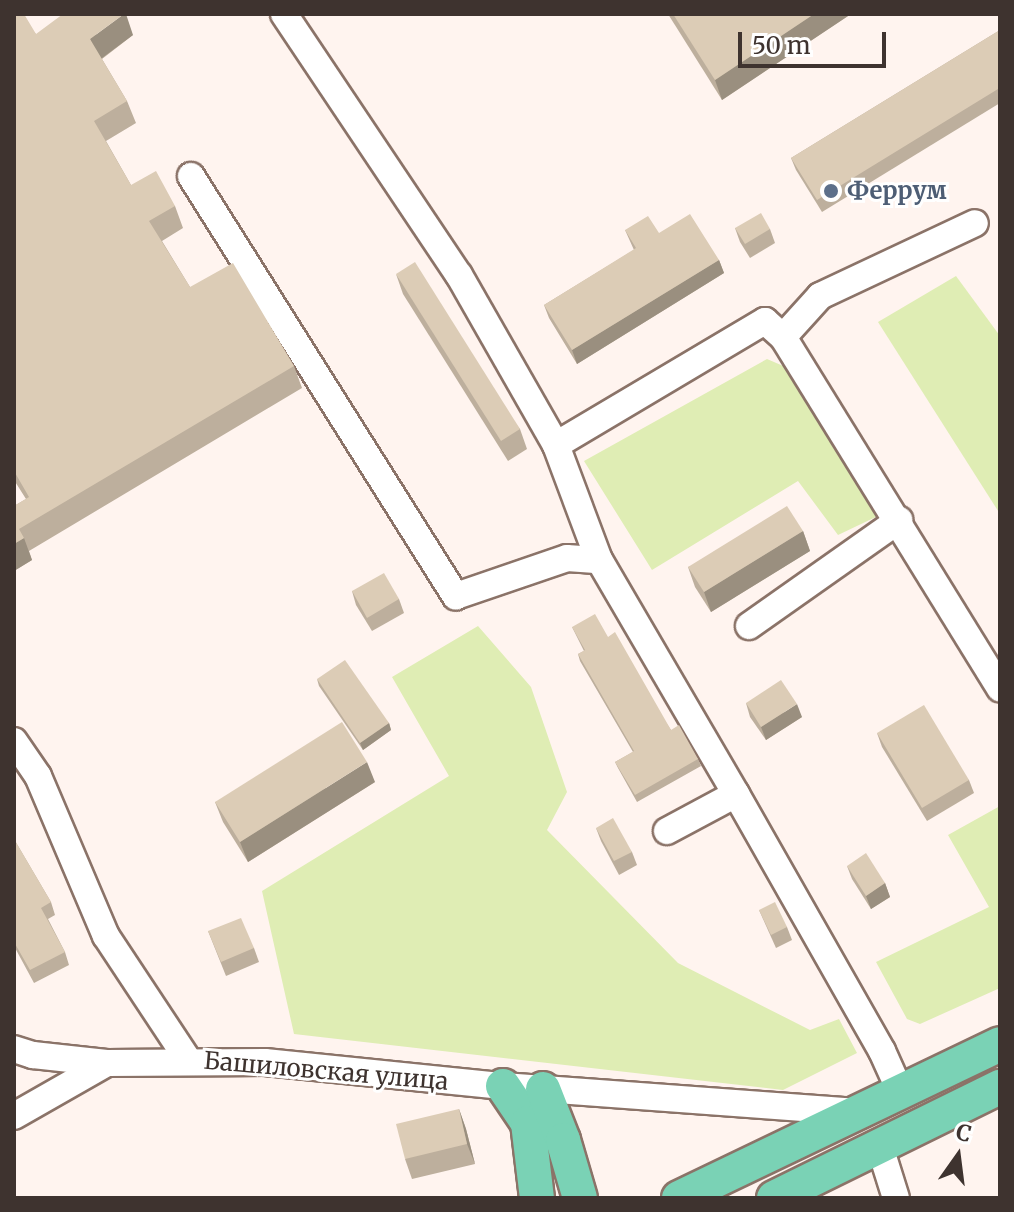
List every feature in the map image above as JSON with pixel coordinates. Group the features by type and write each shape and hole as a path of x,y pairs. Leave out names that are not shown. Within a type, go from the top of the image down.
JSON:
{"main road":[{"path":"679,1198 1000,1044"},
{"path":"503,1086 528,1123 537,1198"},
{"path":"774,1198 1000,1087"},
{"path":"543,1089 563,1140 580,1198"}],"street":[{"path":"284,14 459,275 556,445 599,560 882,1051 900,1091"},
{"path":"191,176 456,596 567,558 599,560"},
{"path":"783,337 820,296 975,223"},
{"path":"556,445 765,321 783,337 899,520 1000,688"},
{"path":"749,626 899,520"},
{"path":"14,741 38,776 106,936 188,1060"},
{"path":"667,831 736,794"},
{"name":"Башиловская улица","path":"14,1049 33,1055 107,1063 188,1060 265,1062 503,1086 854,1112"},
{"path":"14,1116 107,1063"},
{"path":"880,1147 896,1198"}],"green space":[{"path":"956,276 1000,336 1000,514 878,322"},
{"path":"767,359 788,368 880,515 838,535 798,481 652,570 584,461"},
{"path":"478,626 531,687 567,792 547,830 678,963 810,1030 839,1019 857,1053 783,1090 294,1034 262,891 449,776 392,677"},
{"path":"1000,806 1000,988 920,1024 907,1019 876,962 989,907 948,835"}],"building":[{"path":"14,14 24,14 36,34 63,14 124,14 90,39 127,101 94,121 131,185 156,171 175,206 149,221 190,287 233,263 294,366 19,529 24,538 14,544 14,506 29,497 14,471"},
{"path":"673,14 814,14 715,80"},
{"path":"1000,30 1000,92 998,89 817,200 791,158"},
{"path":"761,213 770,229 745,244 735,228"},
{"path":"690,214 719,260 572,350 544,305 636,248 625,230 648,216 659,233"},
{"path":"415,262 520,429 501,441 396,274"},
{"path":"787,506 803,531 704,592 688,567"},
{"path":"384,573 399,599 367,618 352,591"},
{"path":"595,614 608,637 615,632 671,730 679,725 698,759 635,795 615,762 634,751 578,654 585,650 572,627"},
{"path":"345,660 389,723 360,743 317,679"},
{"path":"781,680 797,704 761,727 746,703"},
{"path":"924,705 969,780 922,808 877,733"},
{"path":"342,722 367,762 240,842 215,802"},
{"path":"613,818 632,852 614,861 596,828"},
{"path":"14,839 51,902 41,908 65,952 30,970 14,942"},
{"path":"866,853 885,883 866,896 847,866"},
{"path":"775,902 787,927 771,935 759,910"},
{"path":"241,918 254,948 221,962 208,931"},
{"path":"459,1109 467,1144 405,1159 396,1124"}],"place":[{"name":"Феррум","path":"831,191"}]}
